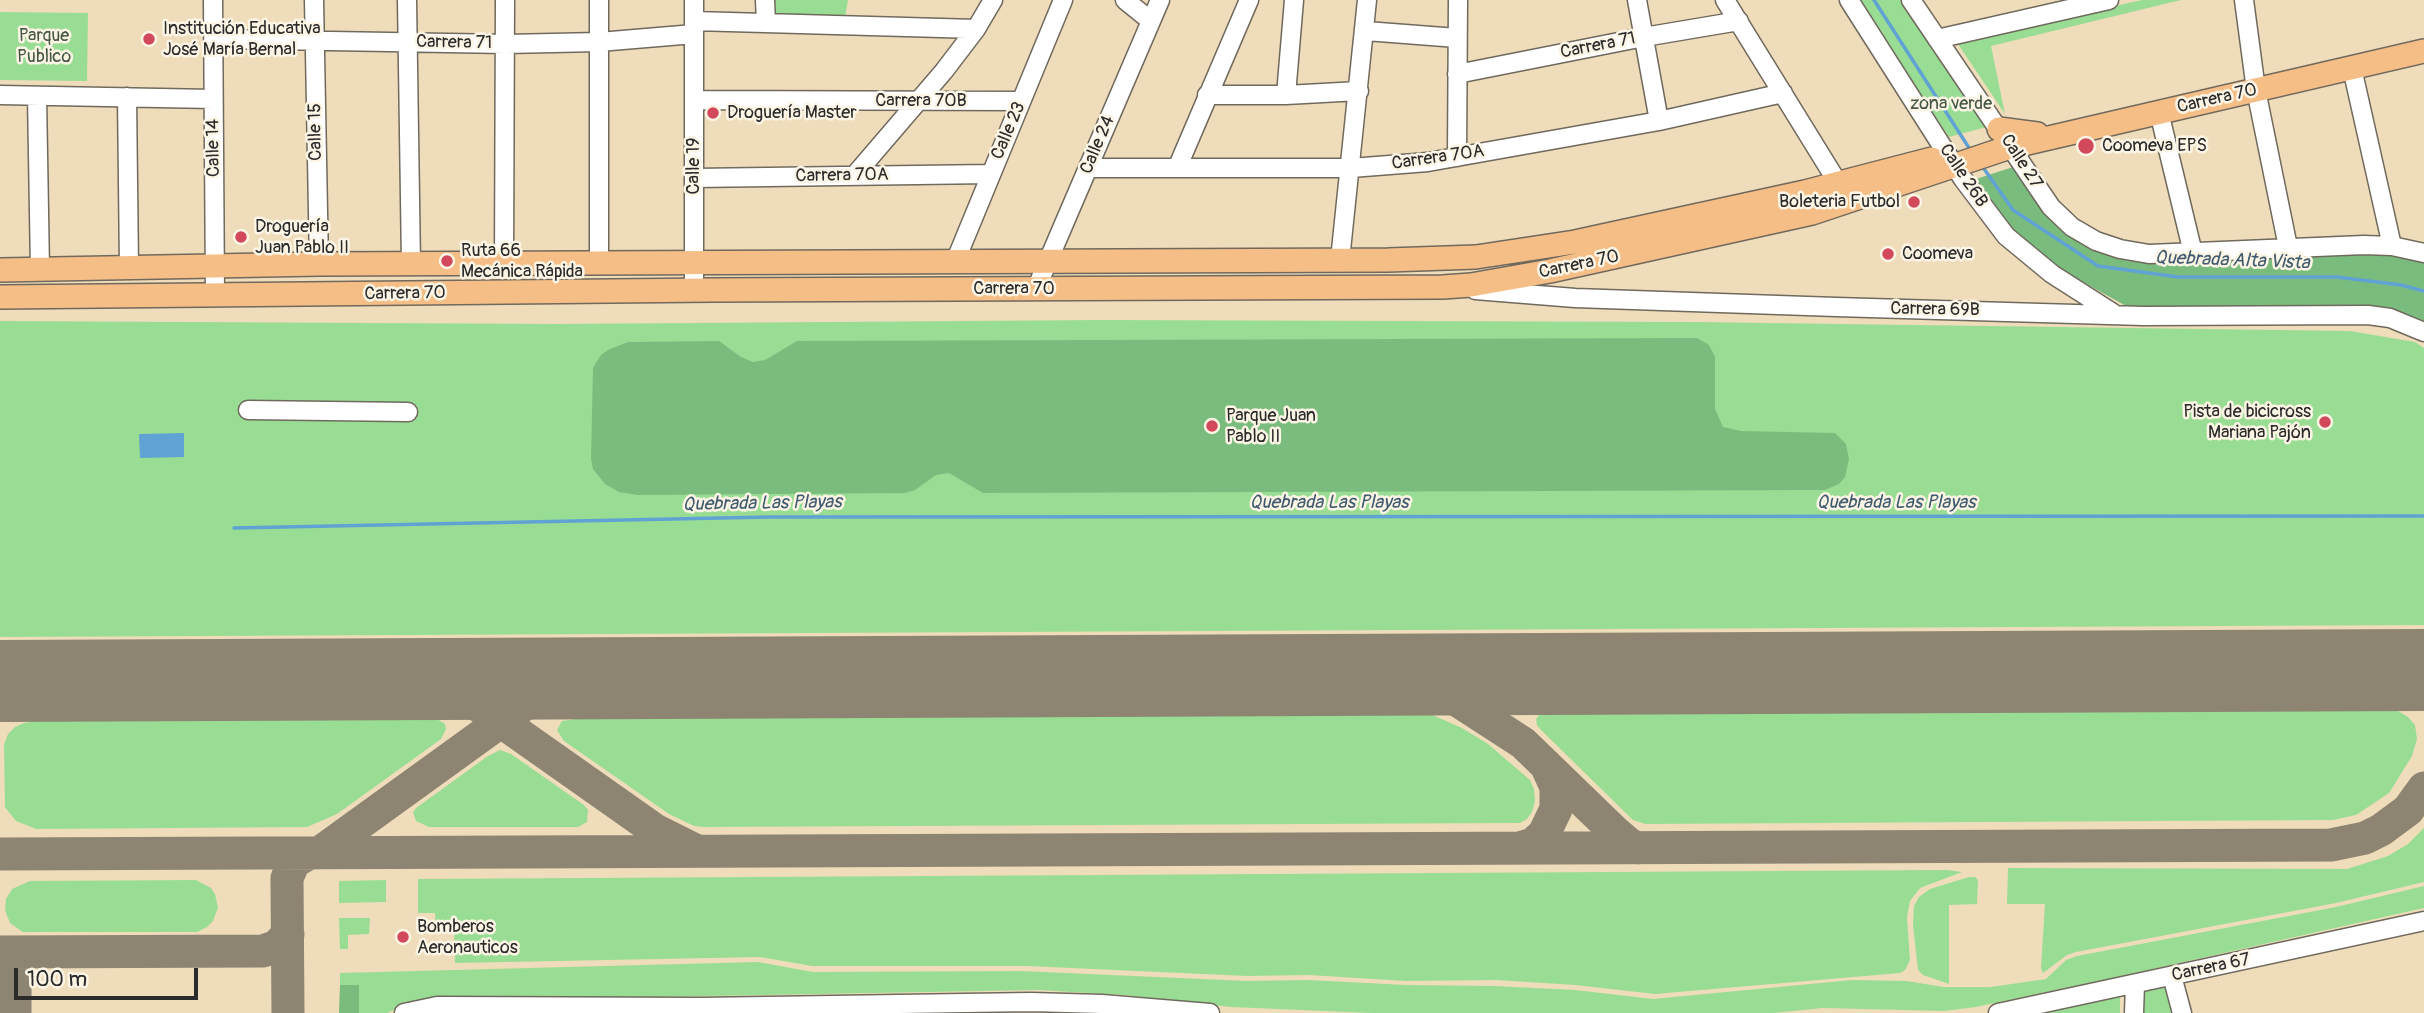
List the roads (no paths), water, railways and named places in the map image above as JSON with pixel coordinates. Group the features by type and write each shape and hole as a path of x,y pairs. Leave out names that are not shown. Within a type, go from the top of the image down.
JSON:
{"main road":[{"name":"Carrera 70","path":"0,297 1471,285 1550,271 1812,212 1967,157 2005,138 2058,135 2424,51"},
{"name":"Carrera 70","path":"0,270 319,264 1340,260 1476,257 1546,248 1967,157"}],"street":[{"name":"Calle 14","path":"213,0 219,39 220,266"},
{"name":"Calle 14","path":"221,296 213,99 224,0"},
{"name":"Calle 15","path":"314,0 319,264"},
{"path":"407,0 411,264"},
{"path":"504,263 505,0"},
{"path":"598,263 599,0"},
{"name":"Calle 19","path":"694,0 694,291"},
{"path":"765,0 766,23"},
{"path":"854,176 975,29 993,0"},
{"name":"Calle 23","path":"955,262 1063,0"},
{"path":"1125,0 1151,20"},
{"name":"Calle 24","path":"1036,289 1160,0"},
{"path":"1178,166 1249,0"},
{"path":"1286,95 1294,0"},
{"path":"1340,260 1366,31 1367,0"},
{"path":"1457,157 1458,0"},
{"path":"1637,0 1659,121"},
{"path":"1725,0 1838,183"},
{"name":"Calle 26B","path":"1849,0 1967,157 2006,236 2052,274 2115,315"},
{"name":"Calle 27","path":"1912,0 2051,207 2072,227 2096,241 2120,249 2142,253 2193,253"},
{"path":"1937,39 2072,4 2109,0"},
{"path":"2244,0 2256,90 2288,247"},
{"name":"Carrera 71","path":"1457,74 1739,21"},
{"name":"Carrera 71","path":"219,39 506,44 599,42 694,28 766,23 975,29"},
{"path":"1366,31 1457,38"},
{"path":"2352,68 2392,246"},
{"path":"1208,95 1359,91"},
{"name":"Carrera 70A","path":"1088,168 1351,168 1428,162 1659,121 1783,93"},
{"path":"0,95 213,99"},
{"path":"37,96 40,270"},
{"path":"127,97 130,268"},
{"name":"Carrera 70B","path":"694,100 1021,101"},
{"path":"2160,113 2193,253 2288,247 2392,246 2424,253"},
{"name":"Carrera 70A","path":"694,178 991,174"},
{"name":"Carrera 69B","path":"1443,287 1575,298 2115,315 2368,315 2390,318 2424,331"},
{"path":"248,410 408,412"},
{"name":"Carrera 67","path":"1998,1013 2424,921"},
{"path":"2172,976 2182,1013"},
{"path":"2134,1013 2136,984"},
{"path":"405,1012 437,1006 552,1010 756,1007 1037,1008 1102,1004 1210,1013"}],"water":[{"path":"184,433 184,457 140,458 139,434"}],"waterway":[{"name":"Quebrada Alta Vista","path":"1874,0 1971,151"},
{"name":"Quebrada Alta Vista","path":"1982,166 2013,210 2098,266 2178,277 2337,277 2401,285 2424,291"},
{"name":"Quebrada Las Playas","path":"234,528 770,517 2424,516"}],"place":[{"name":"Institución Educativa José María Bernal","path":"149,39"},
{"name":"Droguería Master","path":"713,113"},
{"name":"Coomeva EPS","path":"2086,146"},
{"name":"Boleteria Futbol","path":"1914,202"},
{"name":"Droguería Juan Pablo II","path":"241,237"},
{"name":"Coomeva","path":"1888,254"},
{"name":"Ruta 66 Mecánica Rápida","path":"447,261"},
{"name":"Pista de bicicross Mariana Pajón","path":"2325,422"},
{"name":"Parque Juan Pablo II","path":"1212,426"},
{"name":"Bomberos Aeronauticos","path":"403,937"}],"park label":[{"name":"Parque Publico","path":"44,46"},
{"name":"zona verde","path":"1951,104"}]}
